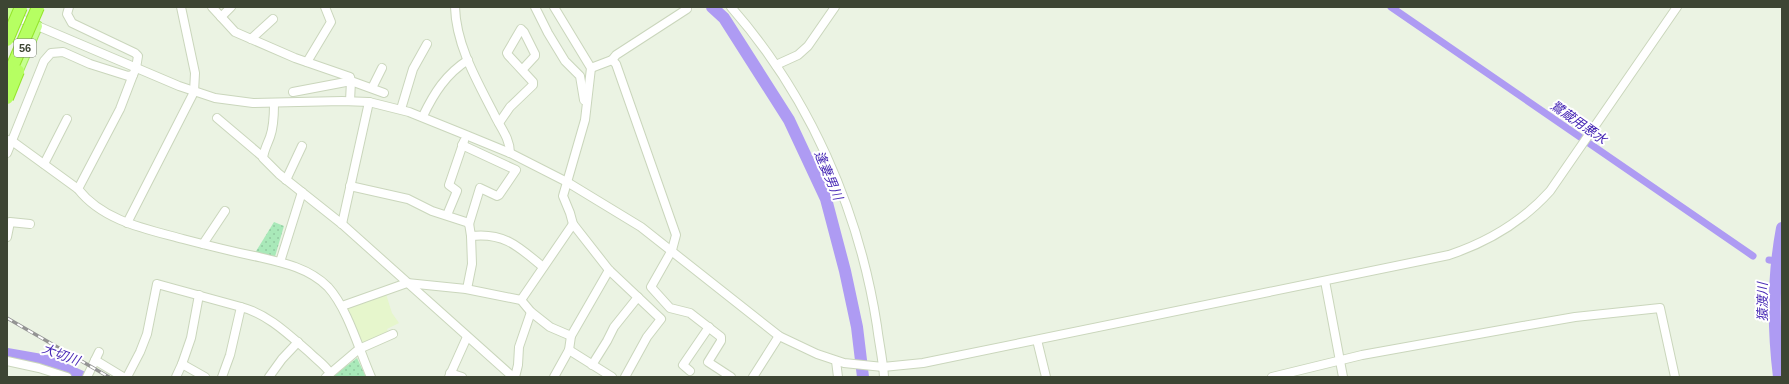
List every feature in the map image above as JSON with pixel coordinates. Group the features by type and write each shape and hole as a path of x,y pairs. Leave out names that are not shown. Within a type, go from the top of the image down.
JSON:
{"highway":[{"path":"7,40 21,7"},
{"path":"7,97 33,27 38,7"},
{"path":"7,79 33,27"}],"main road":[{"name":"56","path":"7,89 42,7"}],"street":[{"path":"68,7 67,14 72,23 135,53 138,56 135,72 120,109 78,189"},
{"path":"128,223 194,92 195,73 181,7"},
{"path":"212,7 232,30 307,62 350,77 350,100"},
{"path":"221,17 231,7"},
{"path":"307,62 331,22 325,7"},
{"path":"455,7 455,24 468,60 510,143 510,153"},
{"path":"535,7 548,33 565,61 580,76 586,111"},
{"path":"731,7 750,29 776,66 816,134 836,178 849,210 871,289 879,367 884,377"},
{"path":"776,66 798,55 808,46 835,7"},
{"path":"8,12 33,27 103,52 135,72 215,98 274,104 350,100 369,102 401,109 423,116 510,153 567,182 641,227 779,336 816,354 840,362 879,367 923,363 1449,255 1469,248 1494,236 1535,207 1550,191 1677,7"},
{"path":"556,8 591,68 586,111 563,196 573,224 609,270 661,319"},
{"path":"591,68 612,60 616,55 687,9"},
{"path":"251,39 273,19"},
{"path":"499,123 510,107 533,85 533,82 522,70 507,53 521,29 535,54 535,56 522,70"},
{"path":"401,109 413,69 427,44"},
{"path":"7,153 9,140 44,61 51,53 63,52 118,74 135,72"},
{"path":"423,116 436,91 444,80 457,67 468,60"},
{"path":"612,60 616,64 676,235 672,250 651,287 670,308 690,313 722,339 708,362 731,377"},
{"path":"372,88 382,68"},
{"path":"293,92 351,81 384,93"},
{"path":"342,224 369,102"},
{"path":"263,156 264,147 270,136 273,124 274,104"},
{"path":"217,118 263,156 263,158 286,180 342,224 467,337 514,377 518,365 519,347 531,312"},
{"path":"44,164 67,119"},
{"path":"447,215 457,191 449,185 466,134"},
{"path":"9,140 78,189 83,195 107,213 128,223 203,244 280,262 314,274 328,288 342,306 371,377"},
{"path":"462,145 516,170 499,195 497,196 480,188 469,224 472,264 467,289"},
{"path":"286,180 302,146"},
{"path":"350,186 408,199 432,211 469,224"},
{"path":"280,262 302,192"},
{"path":"203,244 225,211"},
{"path":"7,237 10,222 30,224"},
{"path":"521,300 573,224"},
{"path":"471,236 482,234 510,241 543,267"},
{"path":"554,377 569,350 571,336 609,270"},
{"path":"1325,281 1344,377"},
{"path":"342,306 407,283 467,289 521,300 531,312 550,326 571,336"},
{"path":"128,377 140,352 146,334 157,284 254,310 268,318 298,342 328,375 359,349 393,334"},
{"path":"176,377 191,338 199,295"},
{"path":"592,365 614,327 638,297"},
{"path":"222,377 230,355 241,307"},
{"path":"625,377 647,337 670,308"},
{"path":"1272,377 1340,360 1575,316 1660,308 1675,377"},
{"path":"690,370 683,365 709,327"},
{"path":"753,377 779,336"},
{"path":"462,377 450,375 467,337"},
{"path":"1037,340 1046,377"},
{"path":"269,377 298,342"},
{"path":"569,350 612,377"},
{"path":"88,375 99,352"},
{"path":"95,360 123,377"},
{"path":"7,362 39,368 67,377"},
{"path":"838,377 840,362"},
{"path":"182,364 205,377"},
{"path":"35,377 39,368"}],"shaded area":[{"path":"274,222 284,226 274,260 253,256"},
{"path":"386,294 392,313 399,323 387,329 389,334 360,347 345,308"},
{"path":"357,358 366,377 333,377 336,374"}],"waterway":[{"name":"逢妻男川","path":"712,7 724,18 789,120 826,199 845,271 857,327 863,377"},
{"name":"鷺蔵用悪水","path":"1391,7 1753,256"},
{"name":"猿渡川","path":"1779,377 1775,302 1777,265 1782,228"},
{"name":"鷺蔵用悪水","path":"1769,260 1778,261"},
{"name":"大切川","path":"7,354 47,361 82,377"}],"railway":[{"path":"7,318 109,377"}]}
